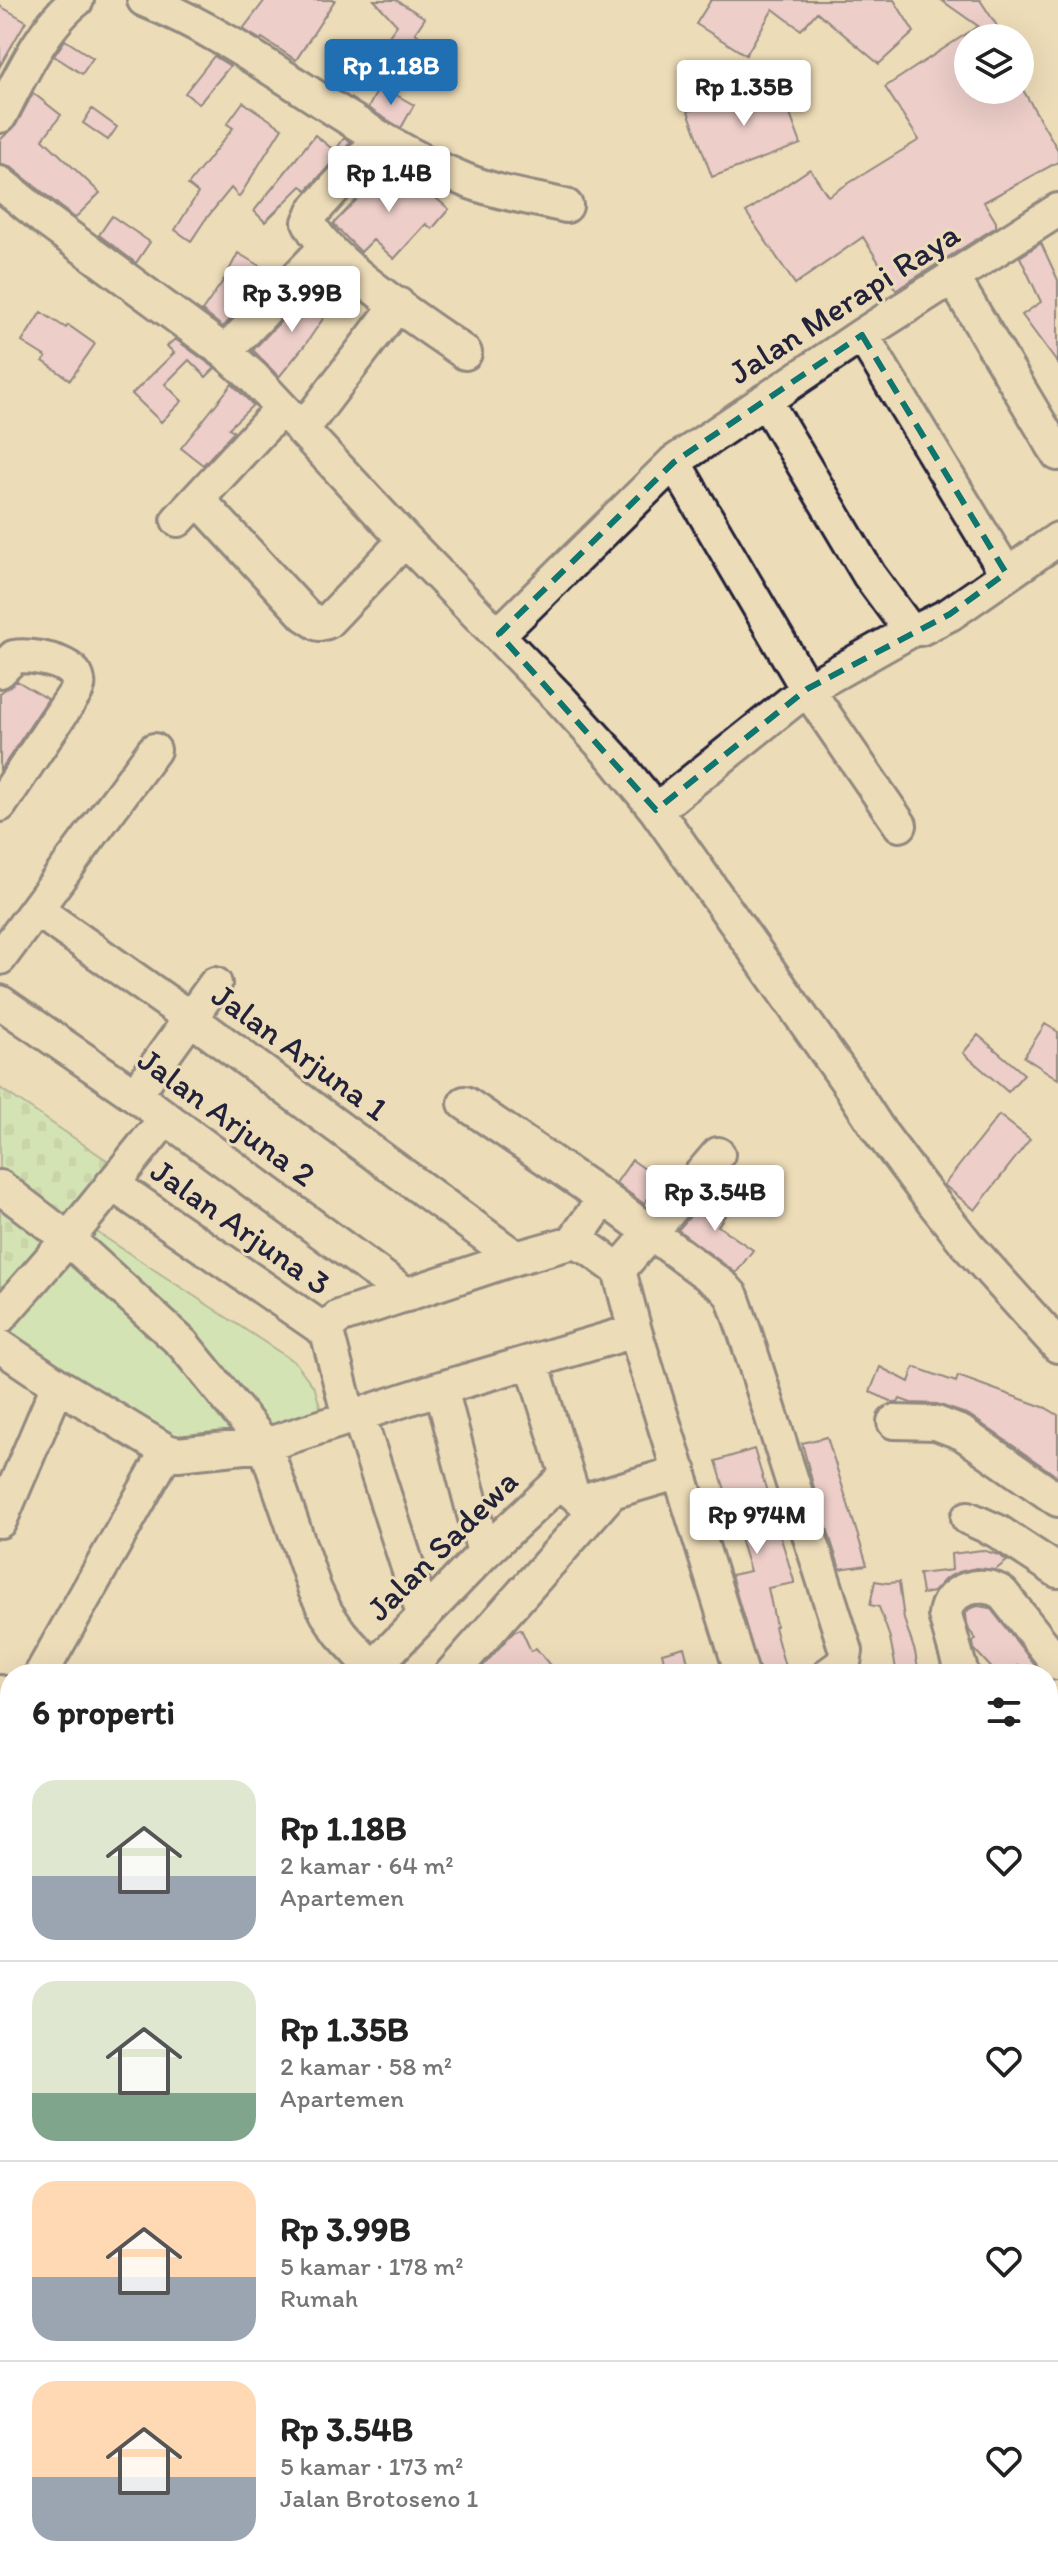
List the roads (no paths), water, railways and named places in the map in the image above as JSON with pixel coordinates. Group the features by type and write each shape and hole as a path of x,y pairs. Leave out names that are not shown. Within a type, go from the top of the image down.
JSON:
{"street":[{"path":"0,116 40,44 67,8 77,0"},
{"path":"144,0 199,25 380,138 463,180 566,206"},
{"path":"380,138 310,217 311,227 325,248 465,353"},
{"path":"0,183 225,352 499,634 613,757 656,810 905,1166 969,1247 1058,1346"},
{"name":"Jalan Merapi Raya","path":"499,634 674,462 862,335 1058,210"},
{"path":"225,352 325,248"},
{"path":"952,276 1058,454"},
{"path":"398,304 292,419 188,510 305,615 319,624 327,622 405,540"},
{"path":"862,335 1006,573"},
{"path":"765,400 869,575 903,624 912,630"},
{"path":"674,462 807,689 900,825"},
{"path":"656,810 807,689 912,630 950,614 1058,539"},
{"path":"0,671 14,657 35,655 73,672 79,684 0,805"},
{"path":"0,958 154,750"},
{"name":"Jalan Arjuna 1","path":"37,910 190,1018 516,1258"},
{"path":"135,1095 215,984"},
{"name":"Jalan Arjuna 2","path":"0,1002 135,1095 407,1295"},
{"path":"465,1103 604,1198 732,1296 846,1651 843,1664"},
{"path":"0,1317 166,1118"},
{"path":"619,1270 718,1154"},
{"name":"Jalan Arjuna 3","path":"112,1184 327,1332"},
{"path":"0,1187 68,1239 183,1344 265,1445 321,1602 341,1634 369,1664"},
{"path":"573,1242 604,1198"},
{"path":"423,1614 353,1416 327,1332 332,1323 349,1313 573,1242 590,1249 619,1270 635,1331 739,1664"},
{"path":"0,1346 58,1385 167,1451 178,1454 265,1445 441,1388 635,1331"},
{"path":"532,1362 566,1476 572,1492 581,1500 680,1472"},
{"path":"1,1517 58,1385"},
{"path":"441,1388 484,1553"},
{"path":"894,1422 936,1423 962,1433 1057,1498"},
{"path":"47,1664 167,1451"},
{"name":"Jalan Sadewa","path":"382,1664 423,1614 566,1476"},
{"path":"460,1664 610,1494"},
{"path":"968,1518 997,1531 1058,1571"},
{"path":"959,1664 945,1608 957,1592 989,1587 1002,1593 1058,1664"}]}
